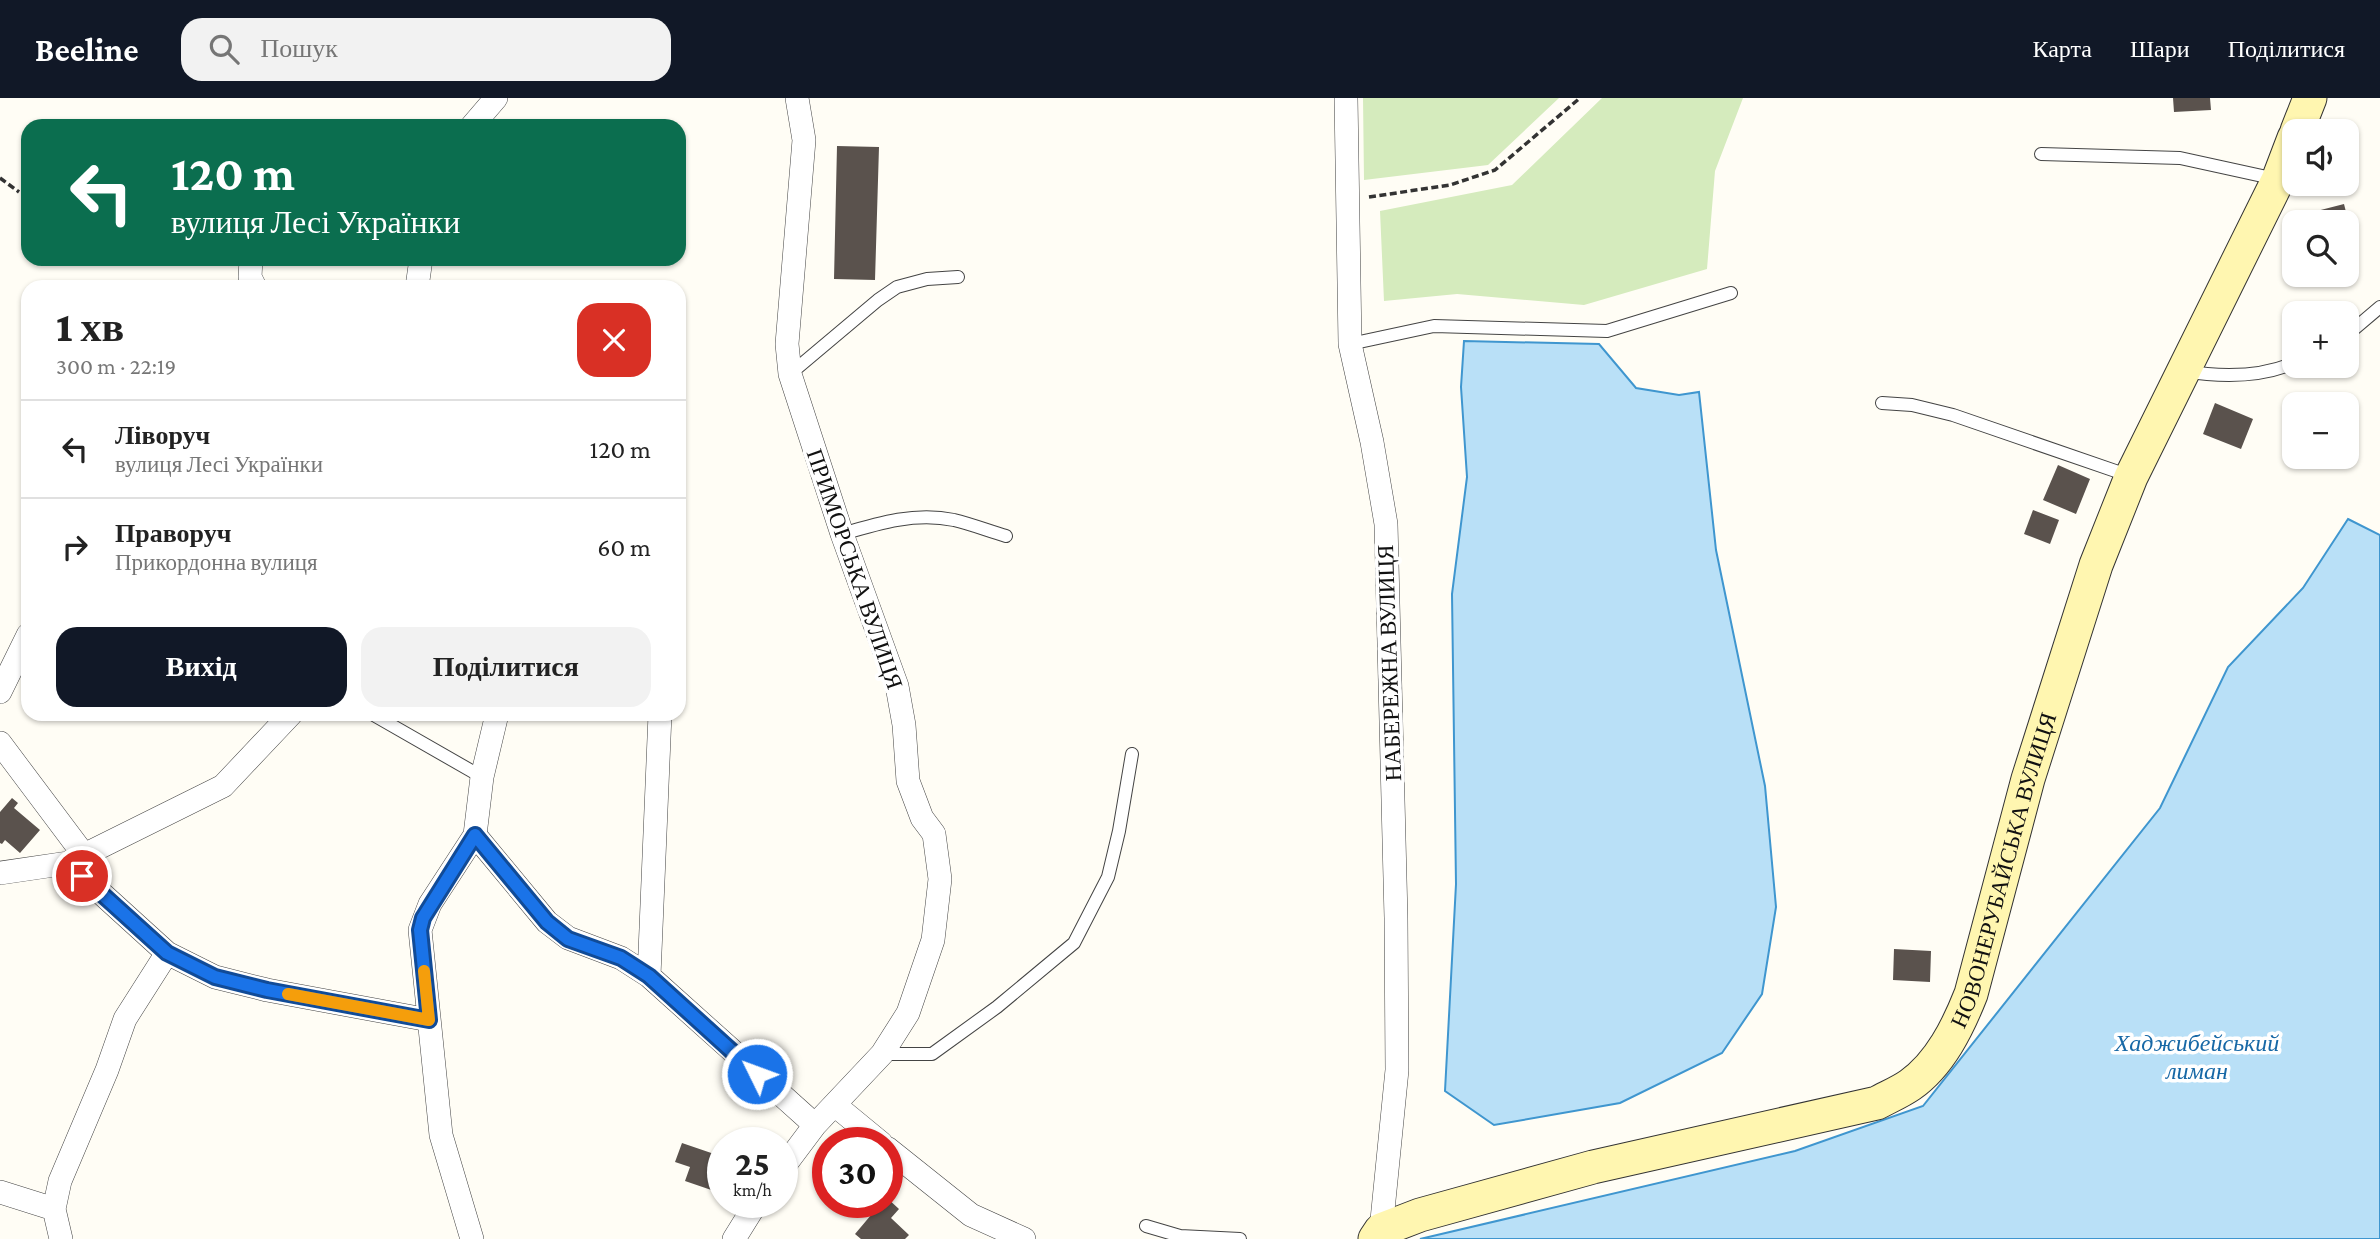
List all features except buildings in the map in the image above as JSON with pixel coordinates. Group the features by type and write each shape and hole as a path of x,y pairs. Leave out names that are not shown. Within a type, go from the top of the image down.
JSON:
{"street":[{"path":"478,119 496,98"},
{"name":"ПРИМОРСЬКА ВУЛИЦЯ","path":"797,98 804,140 787,344 790,374 842,534 897,686 904,725 908,781 922,818 934,834 940,879 933,940 908,1013 883,1054 815,1125 798,1148"},
{"name":"НАБЕРЕЖНА ВУЛИЦЯ","path":"1346,98 1350,344 1372,442 1386,524 1397,1070 1378,1235"},
{"path":"2302,119 2310,98"},
{"name":"НОВОНЕРУБАЙСЬКА ВУЛИЦЯ","path":"1378,1235 1420,1215 1593,1167 1877,1103 1912,1084 1940,1053 1957,1028 1971,994 2032,766 2096,565 2131,477 2282,170"},
{"path":"0,692 21,649"},
{"path":"0,873 76,859 223,786 284,721"},
{"path":"472,1239 441,1135 420,930 423,918 475,835 482,777 495,721"},
{"path":"649,976 660,721"},
{"path":"0,743 76,859 167,953 215,977 241,984 429,1020"},
{"path":"475,835 547,922 568,939 621,958 649,976 815,1125"},
{"path":"61,1239 54,1209 60,1181 107,1070 125,1019 167,953"},
{"path":"836,1106 862,1127"},
{"path":"903,1161 971,1215 1024,1239"},
{"path":"0,1192 54,1209"},
{"path":"734,1239 747,1218"}],"lane":[{"path":"2041,154 2180,158 2278,180"},
{"path":"790,374 897,287 927,279 958,277"},
{"path":"1350,344 1434,326 1607,331 1731,293"},
{"path":"2359,325 2380,307"},
{"path":"2184,371 2239,375 2282,368"},
{"path":"1882,403 1912,405 1954,415 2131,477"},
{"path":"842,534 889,520 920,517 953,520 1006,536"},
{"path":"384,721 482,777"},
{"path":"883,1054 932,1054 997,1007 1074,943 1108,877 1132,754"},
{"path":"1146,1227 1180,1236 1241,1239"}],"path":[{"path":"1346,200 1450,185 1495,170 1580,98"},
{"path":"0,178 19,192"}],"green space":[{"path":"1363,98 1559,98 1488,165 1364,180"},
{"path":"1602,98 1743,98 1715,171 1707,269 1584,305 1457,294 1384,301 1380,211 1512,185"}],"water":[{"path":"1464,341 1599,344 1636,388 1679,395 1699,392 1716,550 1765,786 1776,907 1762,994 1722,1053 1620,1103 1494,1125 1445,1091 1456,884 1452,594 1467,477 1461,387"},
{"name":"Хаджибейський лиман","path":"2348,519 2380,535 2380,1239 1420,1239 1795,1151 1923,1106 2160,808 2228,667 2303,588"}],"slow traffic":[{"path":"288,994 429,1020 424,971"}],"route":[{"path":"82,876 167,953 215,977 267,990 429,1020 420,930 430,904 475,835 547,922 568,939 621,958 649,976 757,1074"}]}
